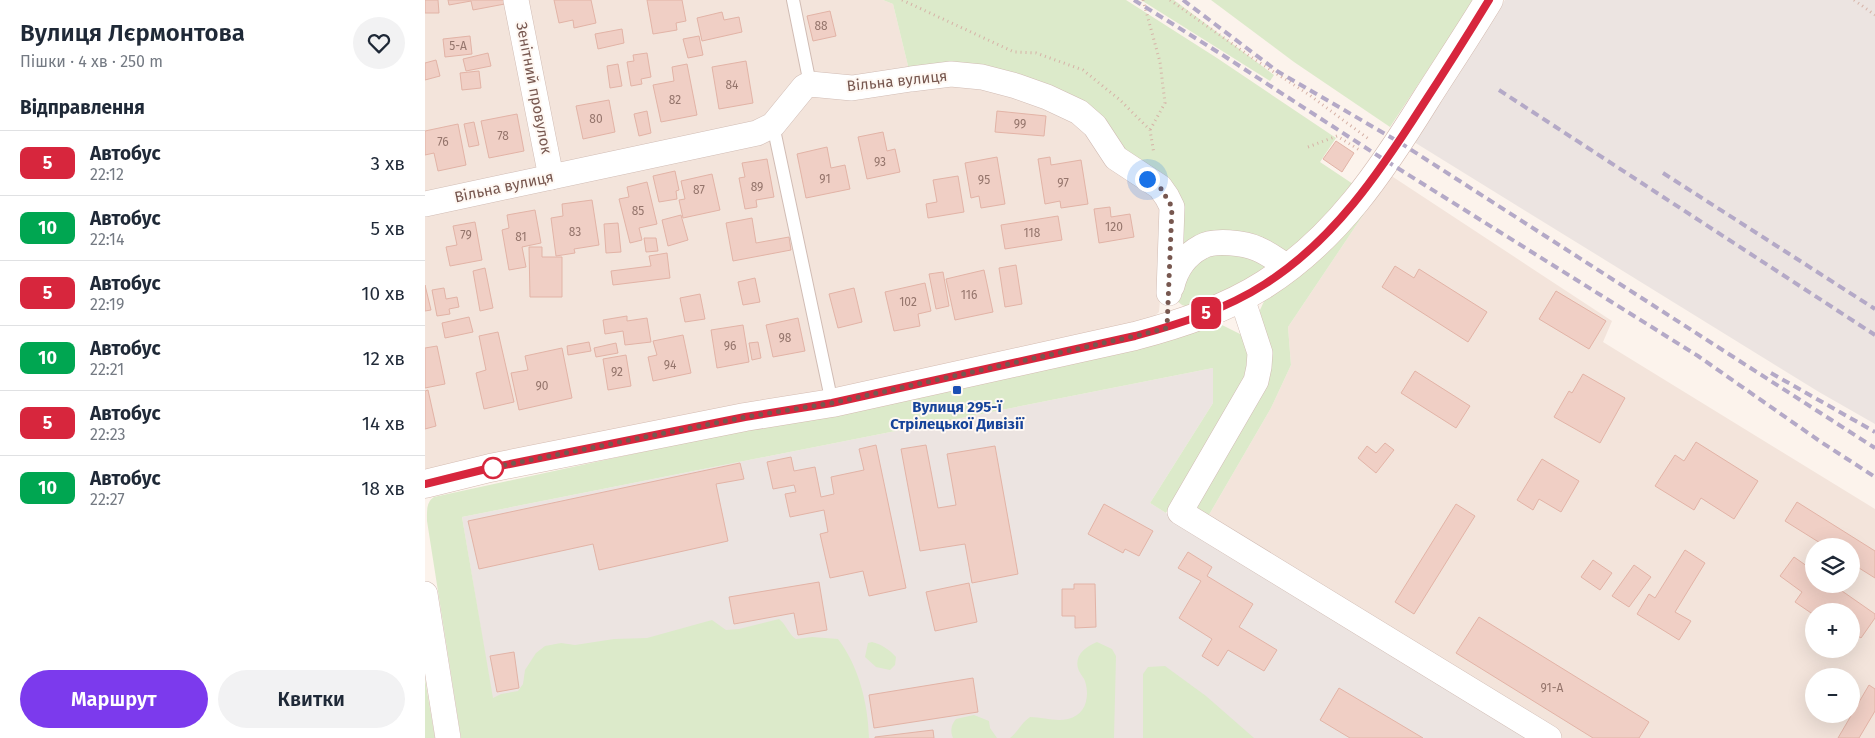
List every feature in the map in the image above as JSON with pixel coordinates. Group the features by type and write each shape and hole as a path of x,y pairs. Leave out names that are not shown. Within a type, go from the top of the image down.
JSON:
{"street":[{"name":"Зенітний провулок","path":"516,0 551,177"},
{"path":"425,484 490,468 745,417 832,403 1135,336 1167,328 1216,310 1266,284 1334,226 1359,200 1374,152 1485,2"},
{"name":"Вільна вулиця","path":"425,204 757,133 773,125 803,88 810,84 853,88 951,74 982,77 1039,94 1079,112 1095,126 1116,158 1160,187 1172,207 1167,328"},
{"name":"Вільна вулиця","path":"1169,294 1175,272 1182,263 1202,246 1219,243 1241,244 1259,249 1288,267"},
{"path":"1242,298 1260,353 1256,381 1180,512 1549,738"},
{"path":"425,594 448,738"}],"lane":[{"path":"793,0 810,84"},
{"path":"773,125 832,403"}],"path":[{"path":"1143,0 1160,62 1165,103 1150,130"},
{"path":"1170,0 1308,94 1374,152"},
{"path":"1854,0 1875,15"},
{"path":"1308,147 1337,136 1374,152"}],"shaded area":[{"path":"425,0 511,0 538,170 425,199"},
{"path":"521,0 789,0 803,79 771,121 558,167"},
{"path":"798,0 883,0 893,4 910,74 817,78 812,68"},
{"path":"1505,0 1875,0 1875,424 1819,392 1414,142"},
{"path":"951,79 1075,116 1157,192 1165,240 1159,312 1151,319 425,478 425,210 758,137 799,98"},
{"path":"1390,175 1612,321 1603,342 1875,509 1875,738 1562,738 1206,520 1271,408 1291,365 1288,327"},
{"path":"1213,368 1213,403 1150,503 1528,738 499,738 462,517"}],"green space":[{"path":"883,0 1126,0 1217,58 1336,138 1320,162 1353,184 1301,243 1259,273 1231,289 1188,307 1182,305 1177,301 1178,239 1137,167 1082,109 910,74 893,4"},
{"path":"1141,0 1174,0 1274,75 1270,81"},
{"path":"1211,0 1474,0 1390,127 1294,62"},
{"path":"1390,175 1288,327 1291,365 1271,408 1206,520 1199,512 1197,505 1262,384 1259,318 1260,310 1266,297"},
{"path":"1218,323 1244,336 1250,351 1248,376 1166,513 1150,503 1213,403 1213,368 462,517 493,698 501,694 518,691 523,684 525,670 536,653 545,646 561,643 575,645 614,639 647,638 712,620 726,630 739,629 779,619 796,639 812,637 838,639 857,673 867,712 869,738 461,738 427,521 428,504 434,497 1136,345"},
{"path":"1097,642 1112,649 1116,656 1114,738 1010,738 1030,717 1063,720 1079,714 1087,699 1087,693 1085,681 1079,671 1077,661 1084,650"},
{"path":"868,643 879,644 896,657 895,665 890,670 876,667 865,657"},
{"path":"1165,666 1206,696 1254,738 1143,738 1143,674 1148,667"},
{"path":"425,679 435,738 425,738"},
{"path":"974,715 989,721 990,728 997,738 953,738 951,728 956,719"}],"building":[{"path":"425,0 438,0 439,13 425,13"},
{"path":"448,0 510,0 510,3 473,10 471,1 449,5"},
{"path":"554,0 591,0 596,23 574,28 573,20 559,23"},
{"path":"647,0 682,0 686,21 676,23 677,30 653,34"},
{"path":"830,11 836,36 813,41 807,16"},
{"path":"722,12 724,20 739,17 742,32 702,41 697,18"},
{"path":"622,29 624,43 598,49 595,34"},
{"path":"470,36 472,54 445,57 443,39"},
{"path":"699,36 703,55 688,58 683,39"},
{"path":"488,53 491,66 466,71 463,59"},
{"path":"647,53 651,77 641,79 642,84 631,86 627,62 634,61 633,55"},
{"path":"436,60 440,76 425,80 425,63"},
{"path":"746,61 753,103 719,109 712,67"},
{"path":"618,64 622,86 610,88 607,66"},
{"path":"687,64 697,115 661,122 653,85 674,81 672,67"},
{"path":"479,71 481,88 462,90 460,73"},
{"path":"609,100 615,132 583,139 576,106"},
{"path":"647,111 651,133 639,136 634,114"},
{"path":"997,111 1046,116 1044,136 995,132"},
{"path":"517,114 524,151 489,158 481,121"},
{"path":"474,122 479,145 469,147 464,124"},
{"path":"458,124 466,165 438,171 434,153 425,155 425,131"},
{"path":"883,132 887,151 895,149 900,172 867,179 858,137"},
{"path":"1336,141 1354,153 1342,172 1323,159"},
{"path":"827,147 831,168 845,165 850,189 806,198 797,154"},
{"path":"997,157 1005,204 981,208 979,196 971,198 965,163"},
{"path":"1050,157 1051,165 1081,160 1088,204 1061,208 1060,201 1045,204 1038,159"},
{"path":"767,159 774,197 756,200 757,207 745,209 739,178 745,177 742,163"},
{"path":"675,171 679,190 676,191 677,199 659,202 653,176"},
{"path":"712,174 720,210 683,218 679,200 685,199 681,181"},
{"path":"958,176 964,212 928,218 926,204 937,202 933,180"},
{"path":"647,182 657,224 639,228 642,240 630,243 619,199 629,197 627,187"},
{"path":"592,200 599,245 574,249 575,253 556,256 551,218 563,216 562,204"},
{"path":"1110,207 1111,217 1130,214 1134,237 1099,243 1094,209"},
{"path":"535,210 541,243 522,247 526,267 509,270 502,230 509,228 507,215"},
{"path":"681,215 688,240 668,246 662,220"},
{"path":"1058,216 1062,240 1005,249 1001,225"},
{"path":"752,218 756,243 789,237 791,250 733,261 726,223"},
{"path":"475,222 482,260 450,266 446,247 457,245 453,226"},
{"path":"618,223 621,252 606,253 604,224"},
{"path":"644,238 656,238 658,251 646,252"},
{"path":"529,247 542,247 542,257 562,257 562,297 530,297"},
{"path":"667,253 670,278 613,285 611,271 651,266 649,256"},
{"path":"1016,265 1022,304 1005,307 999,268"},
{"path":"1395,266 1414,278 1419,269 1487,312 1468,342 1382,287"},
{"path":"485,268 493,308 480,311 473,271"},
{"path":"984,270 993,312 955,320 946,279"},
{"path":"943,272 949,306 936,309 929,274"},
{"path":"755,278 760,302 743,305 738,282"},
{"path":"925,283 931,311 918,314 920,326 894,331 885,292"},
{"path":"425,285 431,310 425,311"},
{"path":"444,288 446,299 457,297 459,307 449,309 450,314 437,316 432,290"},
{"path":"854,288 862,322 838,328 829,294"},
{"path":"1556,291 1606,321 1589,349 1539,319"},
{"path":"700,294 705,319 685,322 680,298"},
{"path":"627,316 627,321 647,318 651,342 625,345 623,331 605,334 603,320"},
{"path":"469,317 473,332 445,338 442,323"},
{"path":"798,318 805,351 773,357 766,325"},
{"path":"743,325 749,362 717,368 711,330"},
{"path":"498,332 514,402 484,409 476,373 486,370 479,336"},
{"path":"683,335 691,373 653,381 648,357 657,355 653,341"},
{"path":"589,342 591,351 568,355 567,346"},
{"path":"758,342 761,358 752,360 749,343"},
{"path":"616,343 618,353 596,357 594,348"},
{"path":"437,346 445,384 425,388 425,348"},
{"path":"562,348 572,398 519,410 511,373 528,370 525,356"},
{"path":"626,355 631,386 608,390 603,359"},
{"path":"1415,371 1470,406 1456,428 1401,393"},
{"path":"1583,374 1625,398 1600,443 1554,417 1569,391 1572,393"},
{"path":"428,390 436,426 425,429 425,391"},
{"path":"1696,442 1758,481 1734,519 1701,498 1694,510 1655,486 1675,455 1684,461"},
{"path":"1385,443 1394,450 1376,473 1358,458 1367,446 1376,453"},
{"path":"876,445 906,588 869,596 863,571 830,578 820,534 828,532 824,510 790,517 785,494 796,492 794,485 773,489 767,462 791,457 794,471 815,467 821,497 834,494 831,477 864,470 859,449"},
{"path":"926,445 938,508 956,505 947,454 995,446 1018,574 972,583 965,544 920,551 901,449"},
{"path":"1542,459 1579,481 1561,512 1539,499 1533,510 1517,500"},
{"path":"740,463 744,479 716,484 728,541 599,570 593,544 479,569 468,521"},
{"path":"1797,502 1854,538 1812,538 1785,521"},
{"path":"1104,504 1153,531 1139,556 1125,549 1123,553 1088,534"},
{"path":"1456,504 1475,516 1414,614 1395,602"},
{"path":"1860,542 1875,551 1875,578 1860,569"},
{"path":"1685,550 1705,563 1675,612 1691,621 1679,640 1637,614 1649,594 1655,598"},
{"path":"1188,552 1212,567 1207,576 1253,604 1239,627 1277,650 1264,671 1228,650 1218,666 1202,656 1212,639 1179,618 1201,581 1178,568"},
{"path":"1794,557 1805,565 1805,593 1845,593 1859,603 1805,603 1805,609 1795,602 1802,592 1780,576"},
{"path":"1593,560 1612,573 1600,590 1581,577"},
{"path":"1634,565 1651,577 1629,607 1612,596"},
{"path":"819,582 827,630 798,635 794,613 734,624 729,597"},
{"path":"969,583 977,622 935,631 926,592"},
{"path":"1074,584 1095,584 1096,627 1075,628 1075,616 1062,616 1062,589 1074,589"},
{"path":"1860,604 1875,614 1875,618 1861,638"},
{"path":"1479,617 1649,722 1639,738 1593,738 1456,653"},
{"path":"514,652 519,688 497,692 490,656"},
{"path":"973,678 978,712 874,728 869,695"},
{"path":"1869,685 1875,689 1875,711 1859,738 1838,738 1847,723 1860,723 1860,700"},
{"path":"1339,688 1423,738 1350,738 1320,720"},
{"path":"933,730 934,738 875,738 875,737"}],"railway":[{"path":"1134,0 1698,356 1821,442 1875,477"},
{"path":"1183,0 1277,71 1399,142 1875,448"},
{"path":"1499,90 1875,335"},
{"path":"1663,173 1875,309"},
{"path":"1771,373 1875,432"}],"bus line":[{"name":"5","path":"425,484 490,468 745,417 832,403 956,374 1135,336 1167,328 1216,310 1266,284 1308,251 1359,200 1399,142 1489,0"}],"place":[{"name":"Вулиця 295-ї Стрілецької Дивізії","path":"957,390"}],"route":[{"path":"493,468 490,468 745,417 832,403 1167,328 1172,207 1160,187 1147,179"}]}
